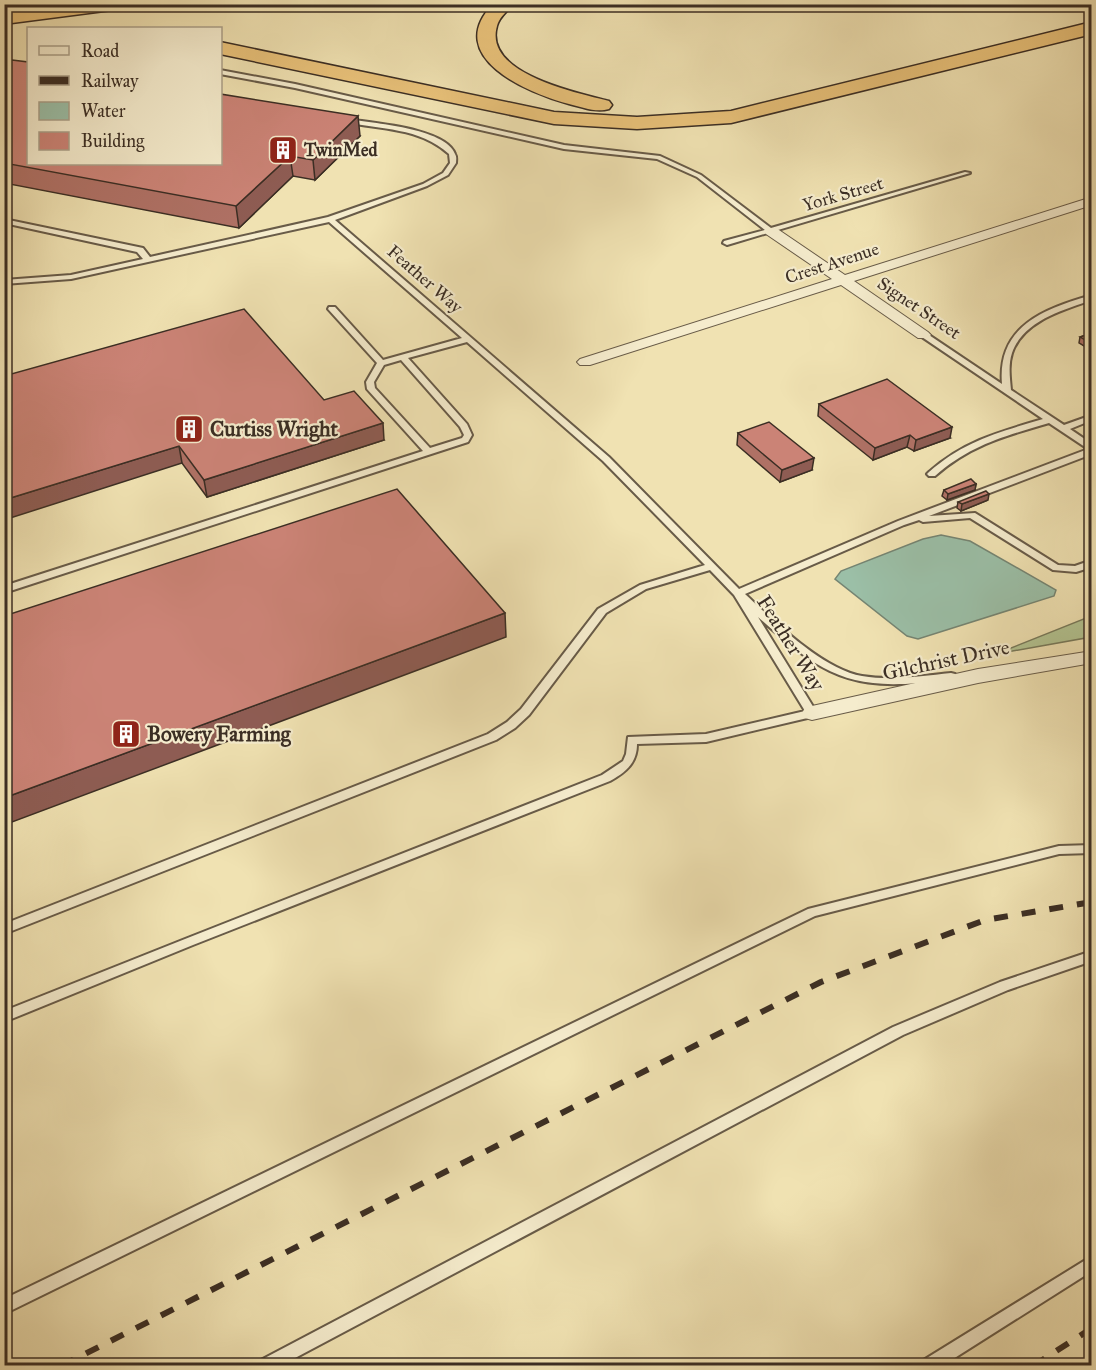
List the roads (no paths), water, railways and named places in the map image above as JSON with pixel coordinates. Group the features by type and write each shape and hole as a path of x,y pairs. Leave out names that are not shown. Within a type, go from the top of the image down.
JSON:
{"highway":[{"path":"4,18 120,4"},
{"path":"504,4 490,18 485,38 495,58 515,74 546,91 575,100 663,111 710,109 760,101 1092,18"},
{"path":"222,48 546,116 608,123 664,123 710,120 780,107 1092,28"}],"street":[{"name":"Crest Avenue","path":"585,362 1092,201"},
{"name":"Signet Street","path":"771,231 923,335"},
{"name":"Gilchrist Drive","path":"812,713 978,676 1092,657"}],"lane":[{"path":"222,72 295,86 564,147 658,157 699,176 771,231"},
{"path":"4,282 71,277 330,219 425,184 446,174 453,163 453,153 443,142 430,136 344,120"},
{"name":"York Street","path":"728,243 967,173"},
{"name":"Feather Way","path":"330,219 606,459 710,567 768,621 827,665 848,676 874,681 978,676"},
{"path":"4,221 141,250 148,260"},
{"path":"1007,392 1004,377 1006,353 1018,332 1047,313 1092,297"},
{"path":"332,309 381,363"},
{"name":"Signet Street","path":"923,335 1092,450"},
{"path":"429,452 371,389 370,382 381,363 469,339"},
{"path":"4,590 465,440 468,431 403,357"},
{"path":"1062,429 1092,417"},
{"path":"932,474 947,460 976,442 1047,418"},
{"path":"738,593 907,521 1092,450"},
{"path":"907,521 972,515 1056,568 1076,569 1092,563"},
{"path":"4,929 492,737 511,725 525,712 602,611 643,587 710,567"},
{"name":"Feather Way","path":"738,593 812,713"},
{"path":"4,1017 606,778 624,768 632,755 632,740 706,738 812,713"},
{"path":"4,1307 812,912 1059,850 1092,849"},
{"path":"264,1365 898,1031 1004,986 1092,956"},
{"path":"927,1365 1092,1263"}],"water":[{"path":"941,535 970,541 1056,590 1054,596 918,639 907,636 835,579 841,571 923,539"}],"railway":[{"path":"61,1366 821,982 985,920 1092,902"},
{"path":"1033,1366 1092,1328"}],"place":[{"name":"TwinMed","path":"283,150"},
{"name":"Curtiss Wright","path":"189,429"},
{"name":"Bowery Farming","path":"126,734"}]}
